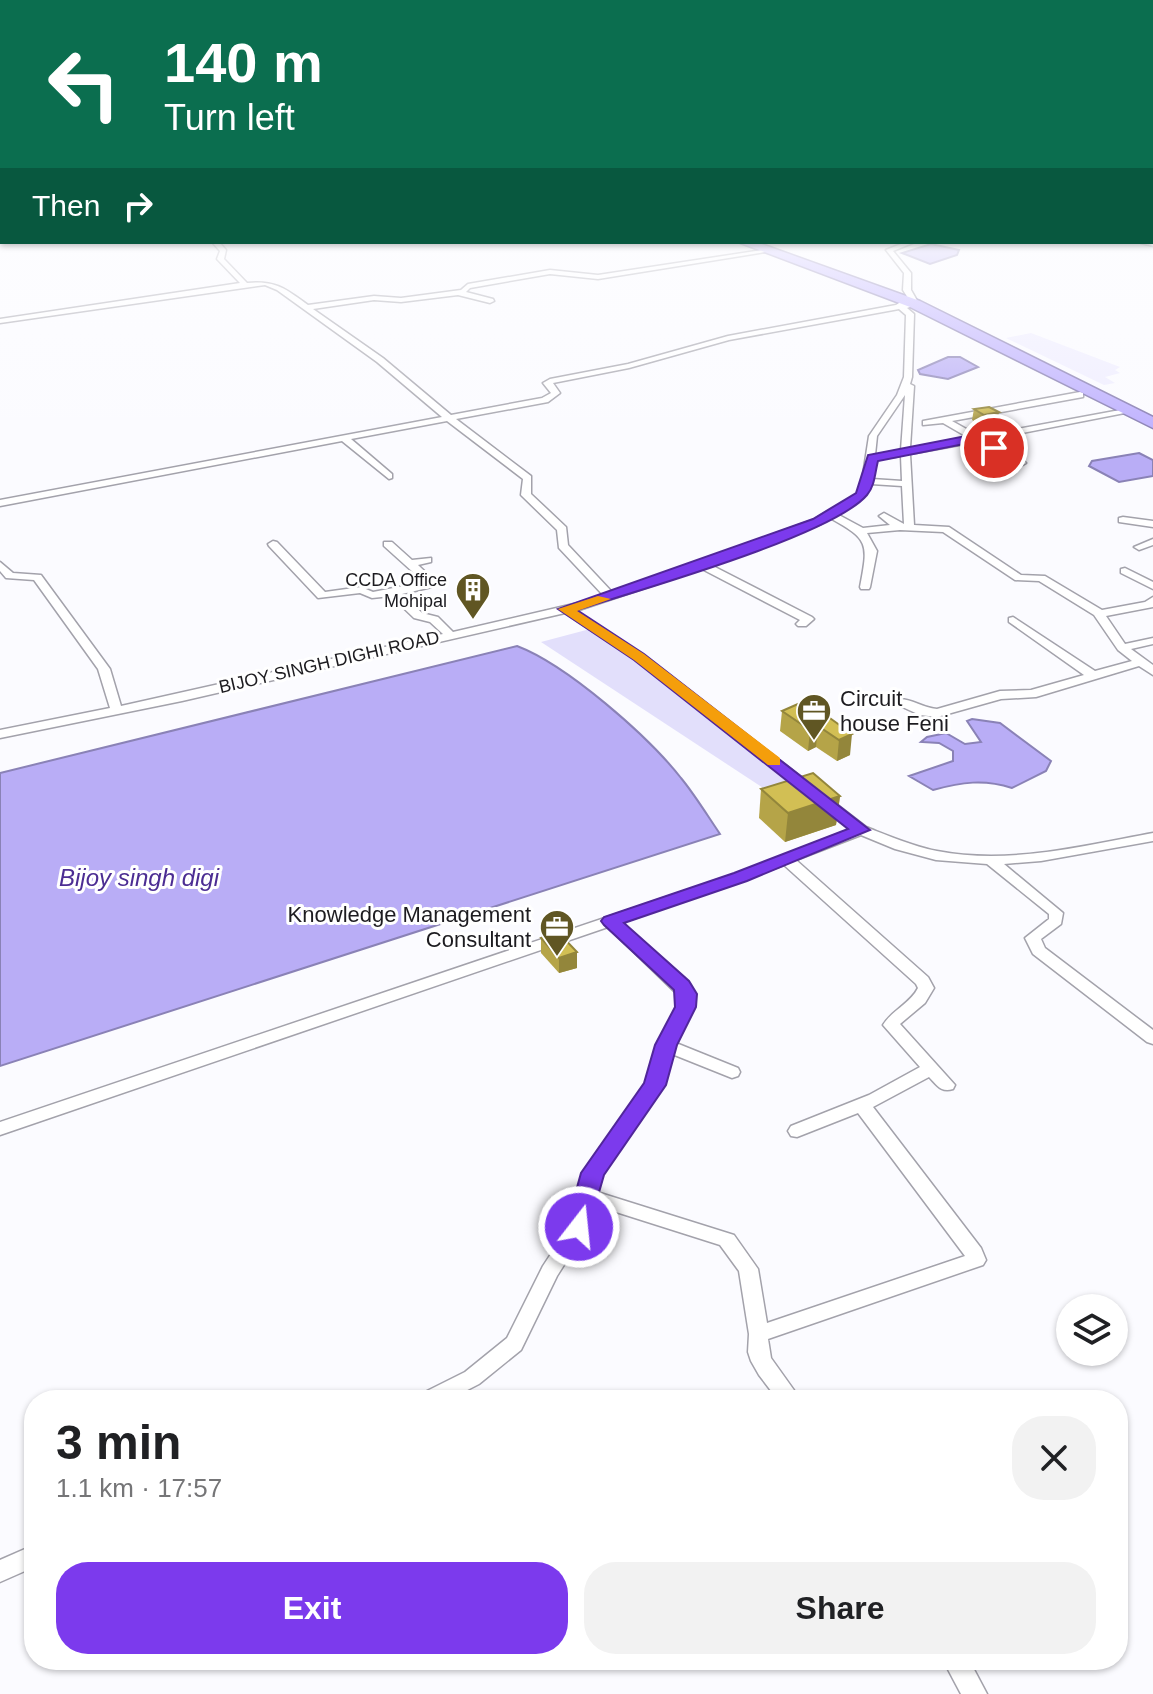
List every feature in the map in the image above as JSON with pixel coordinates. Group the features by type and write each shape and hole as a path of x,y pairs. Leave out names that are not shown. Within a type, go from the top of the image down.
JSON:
{"highway":[{"path":"874,289 1153,415"},
{"path":"908,302 1153,423"}],"street":[{"path":"0,321 217,289"},
{"path":"280,289 309,307 528,478 526,495 562,529 563,546 611,597"},
{"path":"460,293 463,289"},
{"path":"907,289 910,314 908,377 901,395 873,436 867,481 907,484"},
{"path":"309,307 374,298 401,300 460,293 490,301"},
{"path":"0,503 554,397 556,393 547,383 556,379 629,366 676,350 728,338 908,302"},
{"path":"904,527 910,386"},
{"path":"926,423 1080,395"},
{"path":"872,458 1131,411"},
{"path":"944,420 1021,463"},
{"path":"344,438 389,476"},
{"name":"BIJOY SINGH DIGHI ROAD","path":"0,734 117,711 611,597 703,565 830,514 860,496 867,481"},
{"path":"830,514 861,531 872,551 865,587"},
{"path":"884,516 904,527"},
{"path":"1123,520 1153,524"},
{"path":"861,531 904,527 945,529 1019,578 1041,578 1098,613 1122,648 1153,671"},
{"path":"1139,547 1153,542"},
{"path":"273,544 322,596 361,590 372,595 432,584 388,544"},
{"path":"410,564 427,560"},
{"path":"0,565 10,576 37,577 104,669 117,711"},
{"path":"703,565 808,619 802,624"},
{"path":"1125,571 1153,586"},
{"path":"394,592 418,616 434,619 449,634"},
{"path":"1098,613 1149,605 1153,600"},
{"path":"566,609 639,657 861,830 929,857 993,862 1153,837"},
{"path":"1013,620 1094,676"},
{"path":"1122,648 1153,641"},
{"path":"902,702 924,712 937,713 1000,695 1032,694 1140,662"},
{"path":"0,1129 610,921 861,830"},
{"path":"786,859 922,981 926,988 921,1000 893,1019 891,1025 947,1085"},
{"path":"993,862 1056,913 1056,921 1033,938 1038,951 1153,1038"},
{"path":"448,1390 472,1378 514,1344 550,1271 579,1227 593,1173 655,1085 666,1045 686,1007 686,994 610,921"},
{"path":"666,1045 732,1072"},
{"path":"797,1131 862,1105 930,1069"},
{"path":"759,1334 976,1260 974,1253 862,1105"},
{"path":"588,1196 727,1240 748,1269 759,1334 756,1349 783,1390"},
{"path":"0,1571 24,1560"},
{"path":"961,1670 975,1694"}],"shaded area":[{"path":"1031,333 1120,367 1115,370 1120,373 1105,377 1115,383 1104,385 1006,338"},
{"path":"590,629 645,667 805,795 783,801 541,642"}],"water":[{"path":"948,357 960,357 978,367 948,379 920,374 918,370"},
{"path":"1139,453 1153,460 1153,476 1119,482 1089,466 1092,461"},
{"name":"Bijoy singh digi","path":"517,646 559,669 628,723 667,761 720,834 0,1066 0,773"},
{"path":"967,721 1000,723 1051,761 1046,771 1012,788 992,783 973,783 933,790 909,776 953,761 953,751 939,743 921,742 927,737 946,733 965,744 981,742"}],"building":[{"path":"989,407 999,412 984,415 974,409"},
{"path":"798,704 817,718 827,716 852,734 839,740 818,726 810,730 782,711"},
{"path":"813,773 840,796 788,813 761,789"},
{"path":"558,932 577,952 559,958 541,938"}],"slow traffic":[{"path":"603,599 566,609 639,657 774,762"}],"place":[{"name":"CCDA Office Mohipal","path":"473,621"},
{"name":"Circuit house Feni","path":"814,742"},
{"name":"Knowledge Management Consultant","path":"557,958"}],"route":[{"path":"579,1227 593,1173 655,1085 662,1071 666,1045 686,1007 686,994 681,986 610,921 740,877 861,830 639,657 566,609 611,597 817,522 860,496 866,488 872,458 976,438 994,448"}]}
